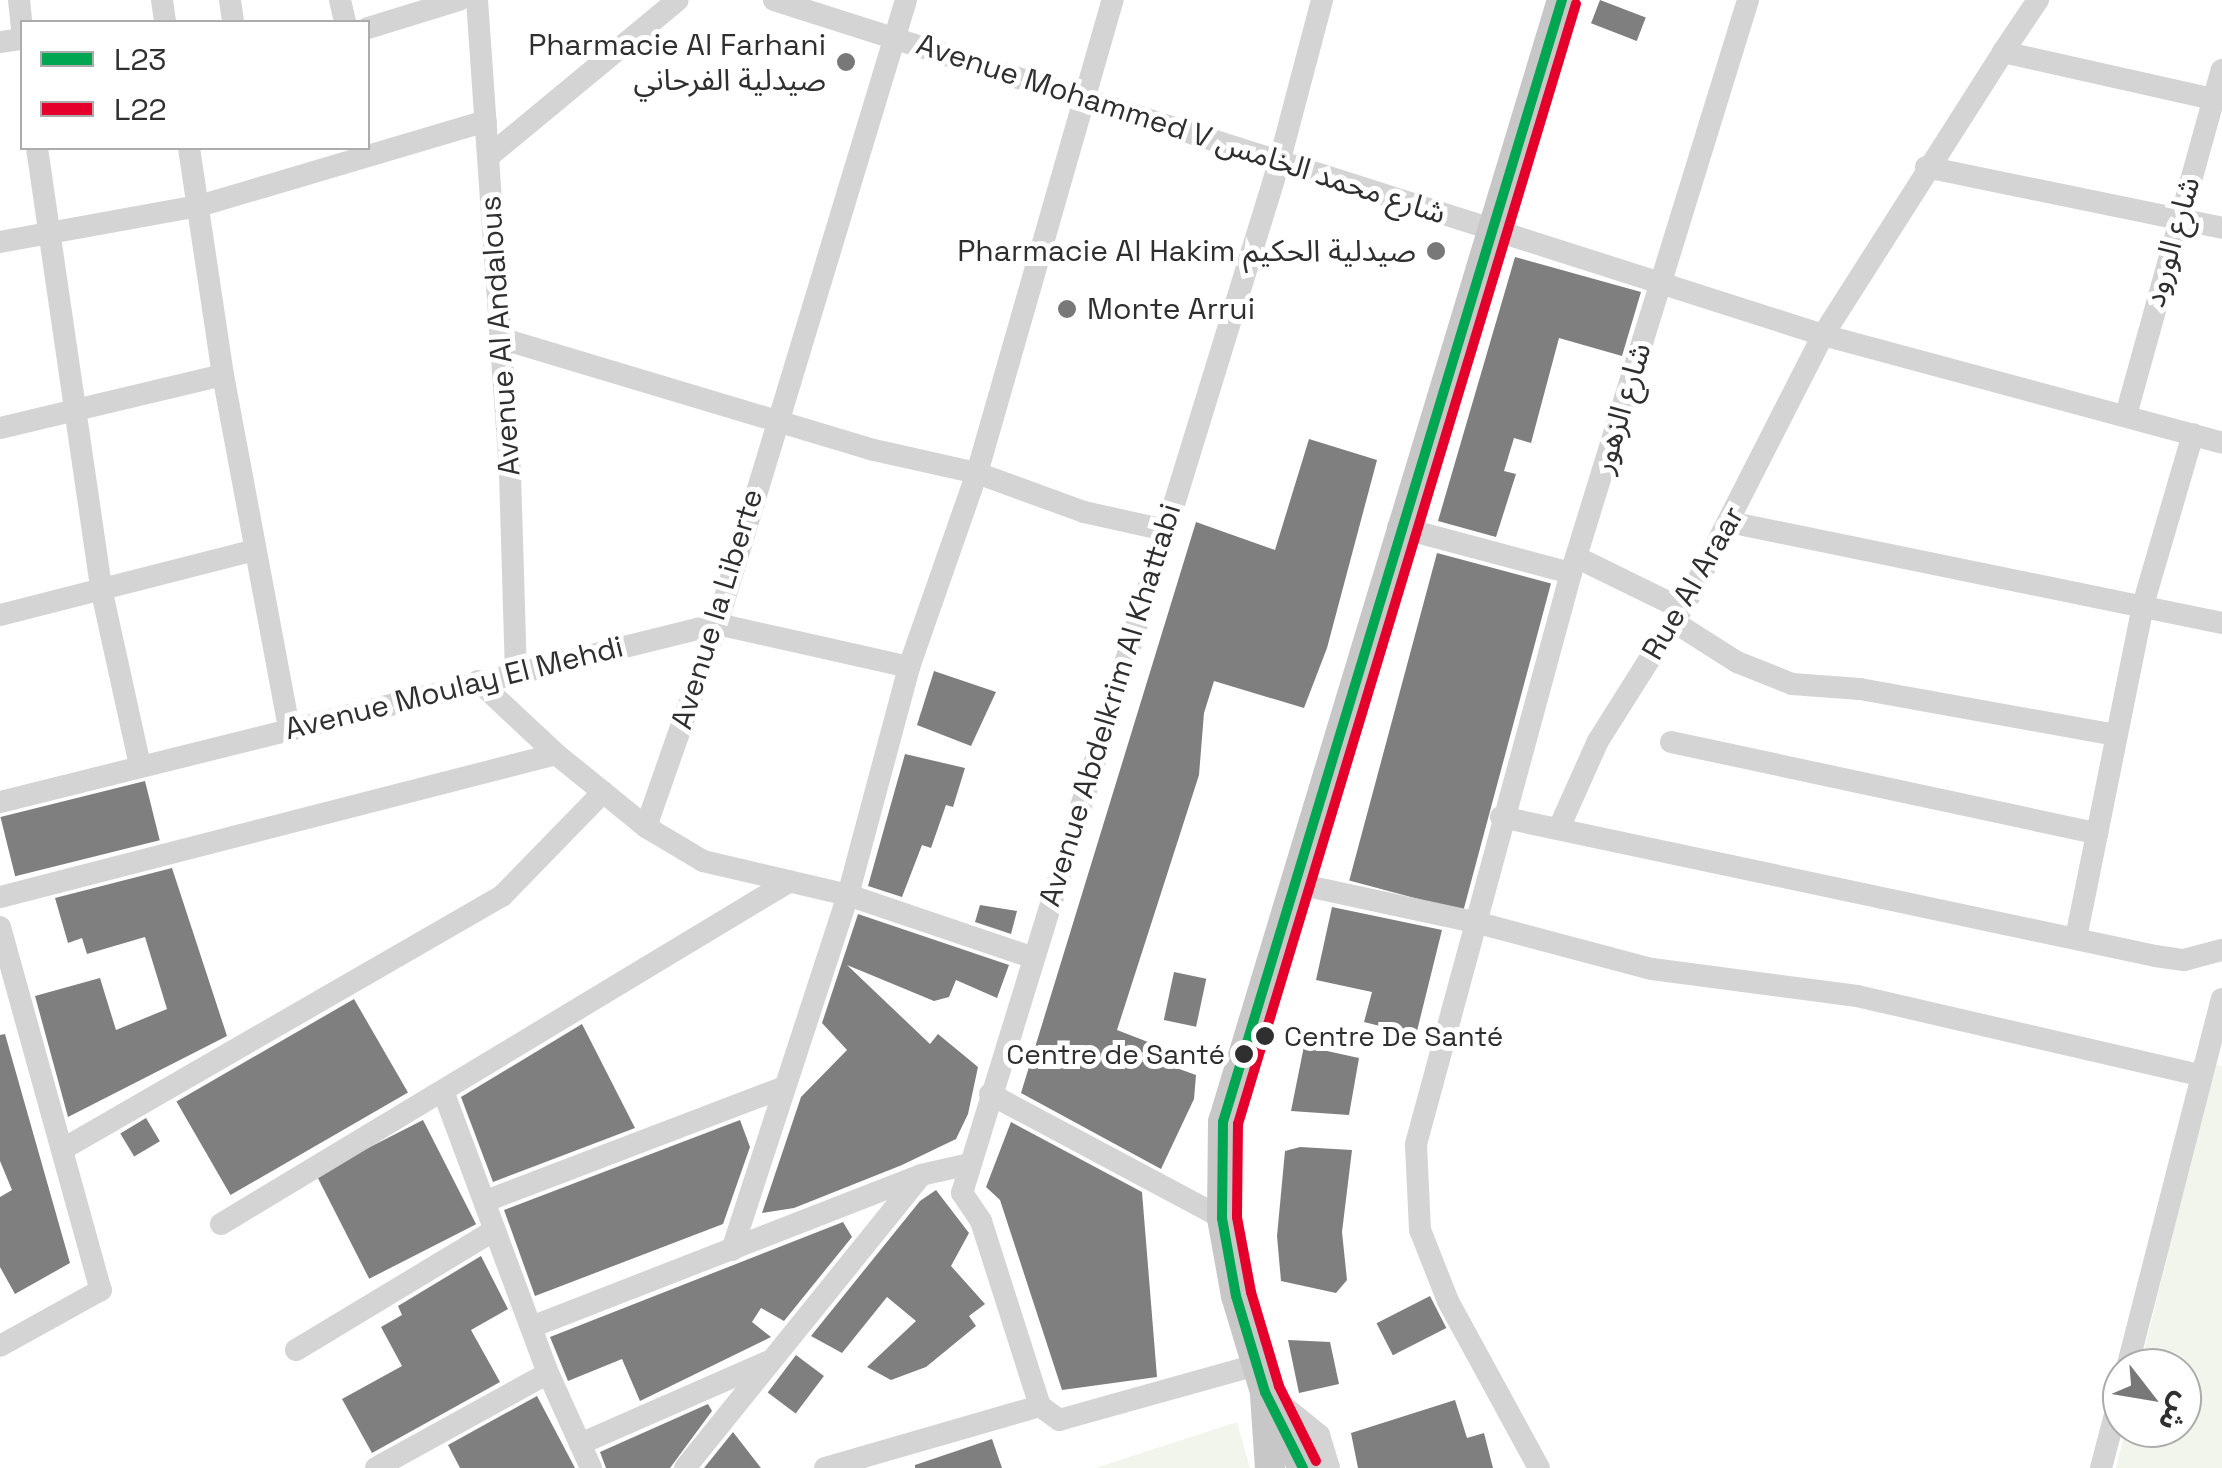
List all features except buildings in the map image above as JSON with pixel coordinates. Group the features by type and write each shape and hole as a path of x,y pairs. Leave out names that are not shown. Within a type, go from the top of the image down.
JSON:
{"main road":[{"path":"1270,1468 1260,1379 1222,1218 1219,1166 1231,1083 1398,526 1562,0"},
{"path":"1260,1379 1303,1468"}],"street":[{"path":"370,27 459,0"},
{"name":"Avenue Al Andalous","path":"477,0 500,338 516,672"},
{"path":"488,157 678,0"},
{"name":"Avenue Mohammed V شارع محمد الخامس","path":"774,0 1661,281 1822,336 2222,442"},
{"name":"Avenue la Liberte","path":"646,826 717,624 776,418 906,0"},
{"path":"732,1250 848,895 909,666 978,473 1113,0"},
{"name":"Avenue Abdelkrim Al Khattabi","path":"1040,1406 981,1221 962,1193 1030,957 1278,162 1322,0"},
{"name":"شارع الزهور","path":"1539,1468 1448,1300 1420,1230 1414,1186 1416,1144 1471,921 1573,565 1748,0"},
{"name":"Rue Al Araar","path":"1559,828 1598,742 1678,616 1822,336 1926,166 2038,0"},
{"path":"2002,52 2213,99"},
{"name":"شارع الورود","path":"2126,415 2222,70"},
{"path":"0,242 199,206 486,121"},
{"path":"37,150 101,588 140,766"},
{"path":"189,150 223,376 289,727"},
{"path":"1926,166 2178,222 2222,228"},
{"path":"500,338 874,450 978,473 1084,512 1165,530"},
{"path":"0,428 223,376"},
{"path":"2076,938 2142,605 2192,434"},
{"path":"1729,522 2222,623"},
{"path":"1398,526 1573,565 1678,616 1738,662 1792,684 1860,689 2116,735"},
{"path":"0,614 255,550"},
{"name":"Avenue Moulay El Mehdi","path":"0,802 289,727 717,624 909,666"},
{"path":"478,681 603,792 646,826 703,861 848,895 1030,957"},
{"path":"1672,742 2098,832"},
{"path":"0,897 556,754"},
{"path":"63,1149 502,896 603,792"},
{"path":"1501,816 2184,960 2222,950"},
{"path":"222,1224 790,881"},
{"path":"1293,883 1471,921 1652,969 1857,996 2198,1075"},
{"path":"0,926 10,1000 63,1149 102,1290 0,1346"},
{"path":"2132,1348 2198,1075 2222,1000"},
{"path":"486,1202 782,1088"},
{"path":"443,1090 534,1326 548,1373 591,1468"},
{"path":"990,1094 1222,1218"},
{"path":"534,1326 921,1175 970,1164"},
{"path":"685,1468 921,1175"},
{"path":"296,1350 495,1230"},
{"path":"580,1444 770,1361"},
{"path":"376,1468 548,1373"},
{"path":"825,1468 1040,1406 1058,1420 1260,1379 1318,1435 1329,1468"}],"shaded area":[{"path":"2214,1064 2222,1066 2222,1468 2116,1468 2121,1448 2202,1448 2202,1348 2145,1348"},
{"path":"1237,1422 1250,1468 1096,1468"}],"transit line":[{"name":"L23","path":"1303,1468 1265,1392 1236,1296 1222,1218 1223,1122 1562,0"},
{"name":"L22","path":"1316,1461 1279,1386 1251,1292 1237,1217 1238,1124 1576,4"}],"place":[{"name":"Pharmacie Al Farhani صيدلية الفرحاني","path":"846,62"},
{"name":"Pharmacie Al Hakim صيدلية الحكيم","path":"1436,251"},
{"name":"Monte Arrui","path":"1067,309"},
{"name":"Centre De Santé","path":"1265,1036"},
{"name":"Centre de Santé","path":"1244,1054"}]}
